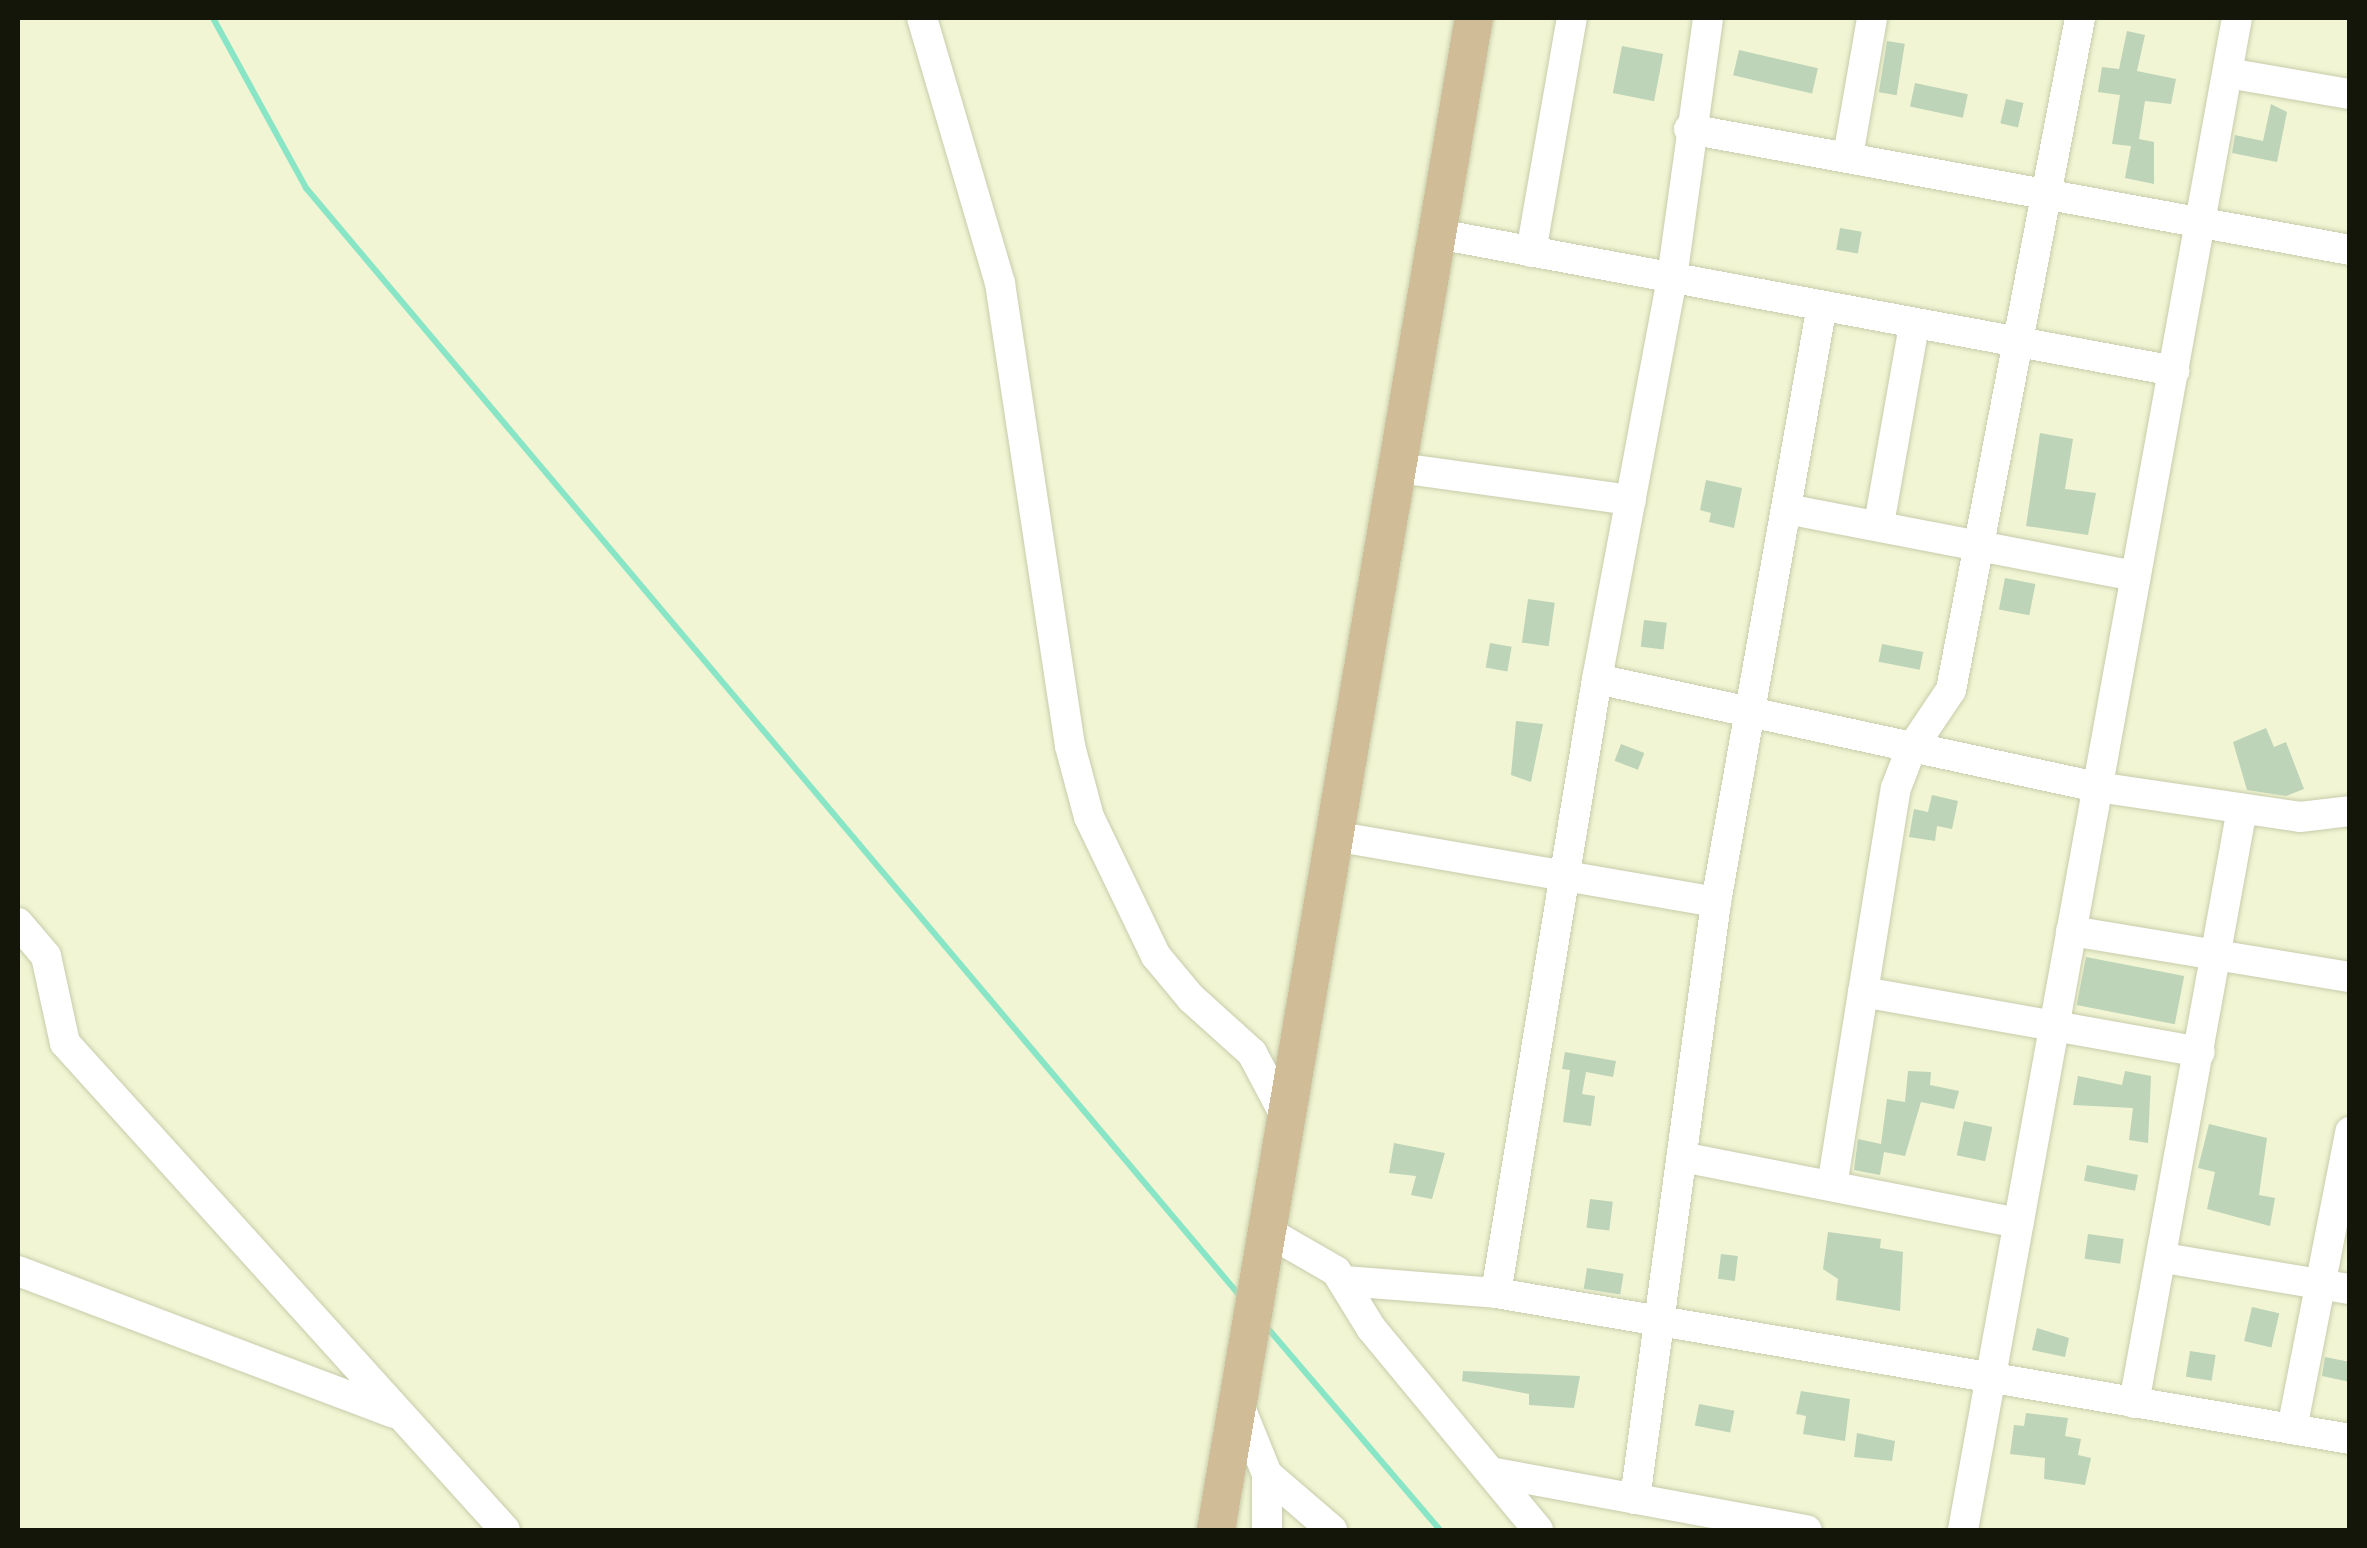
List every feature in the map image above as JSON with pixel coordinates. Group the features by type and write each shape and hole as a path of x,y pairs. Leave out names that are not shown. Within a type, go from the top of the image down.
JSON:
{"main road":[{"path":"1216,1530 1270,1233 1474,18"}],"street":[{"path":"922,18 1000,283 1070,746 1090,817 1156,956 1191,998 1252,1053 1288,1122"},
{"path":"1531,252 1572,18"},
{"path":"1496,1293 1597,678 1672,278 1689,129 1708,18"},
{"path":"1848,156 1872,18"},
{"path":"1832,1186 1896,788 1910,751 1951,690 1982,546 2080,18"},
{"path":"1963,1530 2237,18"},
{"path":"2228,73 2350,94"},
{"path":"1689,129 2350,250"},
{"path":"1438,234 2174,370"},
{"path":"1635,1499 1716,902 1822,306"},
{"path":"1879,524 1914,325"},
{"path":"1399,468 1630,500"},
{"path":"1787,509 2136,576"},
{"path":"1597,678 1910,751 2097,787 2300,818 2350,811"},
{"path":"2134,1402 2164,1258 2242,808"},
{"path":"1334,836 1716,902"},
{"path":"18,923 46,956 64,1043 505,1530"},
{"path":"2071,930 2350,977"},
{"path":"1864,992 2200,1052"},
{"path":"2292,1429 2336,1286 2350,1132"},
{"path":"1682,1158 2018,1223"},
{"path":"1270,1233 1327,1263 1345,1281 1371,1328 1495,1473 1538,1530"},
{"path":"2164,1258 2336,1286"},
{"path":"18,1271 402,1417"},
{"path":"1345,1281 1496,1293 2350,1439"},
{"path":"1238,1405 1268,1474 1267,1530"},
{"path":"1495,1473 1807,1530"},
{"path":"1268,1474 1332,1530"}],"building":[{"path":"2127,31 2145,35 2137,71 2176,79 2171,104 2145,101 2139,139 2154,142 2154,184 2125,178 2131,146 2112,144 2120,95 2098,92 2102,67 2119,69"},
{"path":"1887,41 1905,44 1897,95 1879,92"},
{"path":"1622,46 1663,54 1654,101 1613,93"},
{"path":"1739,50 1818,68 1812,94 1733,75"},
{"path":"1915,83 1968,94 1963,118 1910,106"},
{"path":"2006,99 2024,103 2018,127 2000,123"},
{"path":"2271,104 2287,112 2277,162 2232,153 2235,135 2263,141"},
{"path":"1840,228 1862,232 1858,253 1836,250"},
{"path":"2040,433 2073,439 2065,489 2096,493 2088,535 2026,526"},
{"path":"1706,480 1742,488 1734,528 1709,522 1711,513 1700,510"},
{"path":"2005,578 2035,584 2029,615 1999,609"},
{"path":"1528,599 1555,603 1549,646 1522,643"},
{"path":"1644,620 1667,623 1664,650 1641,647"},
{"path":"1490,643 1512,647 1507,671 1486,668"},
{"path":"1882,644 1923,652 1920,670 1879,662"},
{"path":"1516,721 1543,724 1531,782 1511,775"},
{"path":"2266,728 2274,747 2286,742 2304,789 2286,796 2247,790 2233,742"},
{"path":"1621,744 1644,753 1638,770 1615,761"},
{"path":"1932,795 1958,801 1952,829 1937,826 1935,841 1909,837 1914,809 1928,812"},
{"path":"2086,957 2184,976 2175,1024 2077,1005"},
{"path":"1565,1052 1616,1061 1613,1077 1586,1072 1582,1094 1595,1096 1591,1126 1563,1122 1570,1070 1562,1069"},
{"path":"1908,1071 1931,1072 1930,1085 1959,1091 1954,1109 1921,1102 1905,1156 1884,1152 1880,1175 1854,1170 1858,1139 1881,1144 1887,1099 1905,1102"},
{"path":"2125,1071 2151,1076 2148,1143 2129,1140 2133,1108 2073,1105 2078,1076 2122,1085"},
{"path":"1964,1121 1992,1127 1985,1161 1957,1155"},
{"path":"2209,1124 2267,1138 2259,1195 2275,1198 2270,1226 2207,1209 2215,1172 2198,1168"},
{"path":"1394,1143 1445,1153 1432,1199 1411,1195 1416,1176 1389,1173"},
{"path":"2087,1165 2138,1175 2135,1191 2084,1181"},
{"path":"1590,1199 1613,1202 1609,1231 1586,1228"},
{"path":"1828,1232 1881,1239 1880,1248 1903,1252 1900,1311 1836,1300 1838,1279 1823,1269"},
{"path":"2088,1234 2124,1239 2120,1264 2085,1259"},
{"path":"1721,1254 1738,1256 1735,1281 1718,1279"},
{"path":"1587,1268 1624,1274 1620,1295 1584,1289"},
{"path":"2252,1307 2279,1313 2271,1347 2244,1341"},
{"path":"2037,1328 2069,1338 2065,1357 2032,1350"},
{"path":"2190,1351 2216,1355 2212,1381 2186,1377"},
{"path":"2325,1357 2350,1362 2350,1382 2322,1376"},
{"path":"1463,1371 1580,1376 1574,1408 1529,1405 1529,1394 1462,1381"},
{"path":"1801,1391 1850,1399 1845,1441 1803,1434 1806,1416 1796,1414"},
{"path":"1699,1404 1734,1411 1730,1432 1695,1426"},
{"path":"2026,1413 2068,1418 2065,1436 2081,1439 2078,1455 2091,1458 2085,1485 2044,1479 2045,1458 2010,1454 2014,1425 2024,1426"},
{"path":"1857,1433 1895,1441 1892,1461 1854,1457"}],"waterway":[{"path":"213,18 306,188 1240,1296"},
{"path":"1265,1325 1440,1530"}]}
